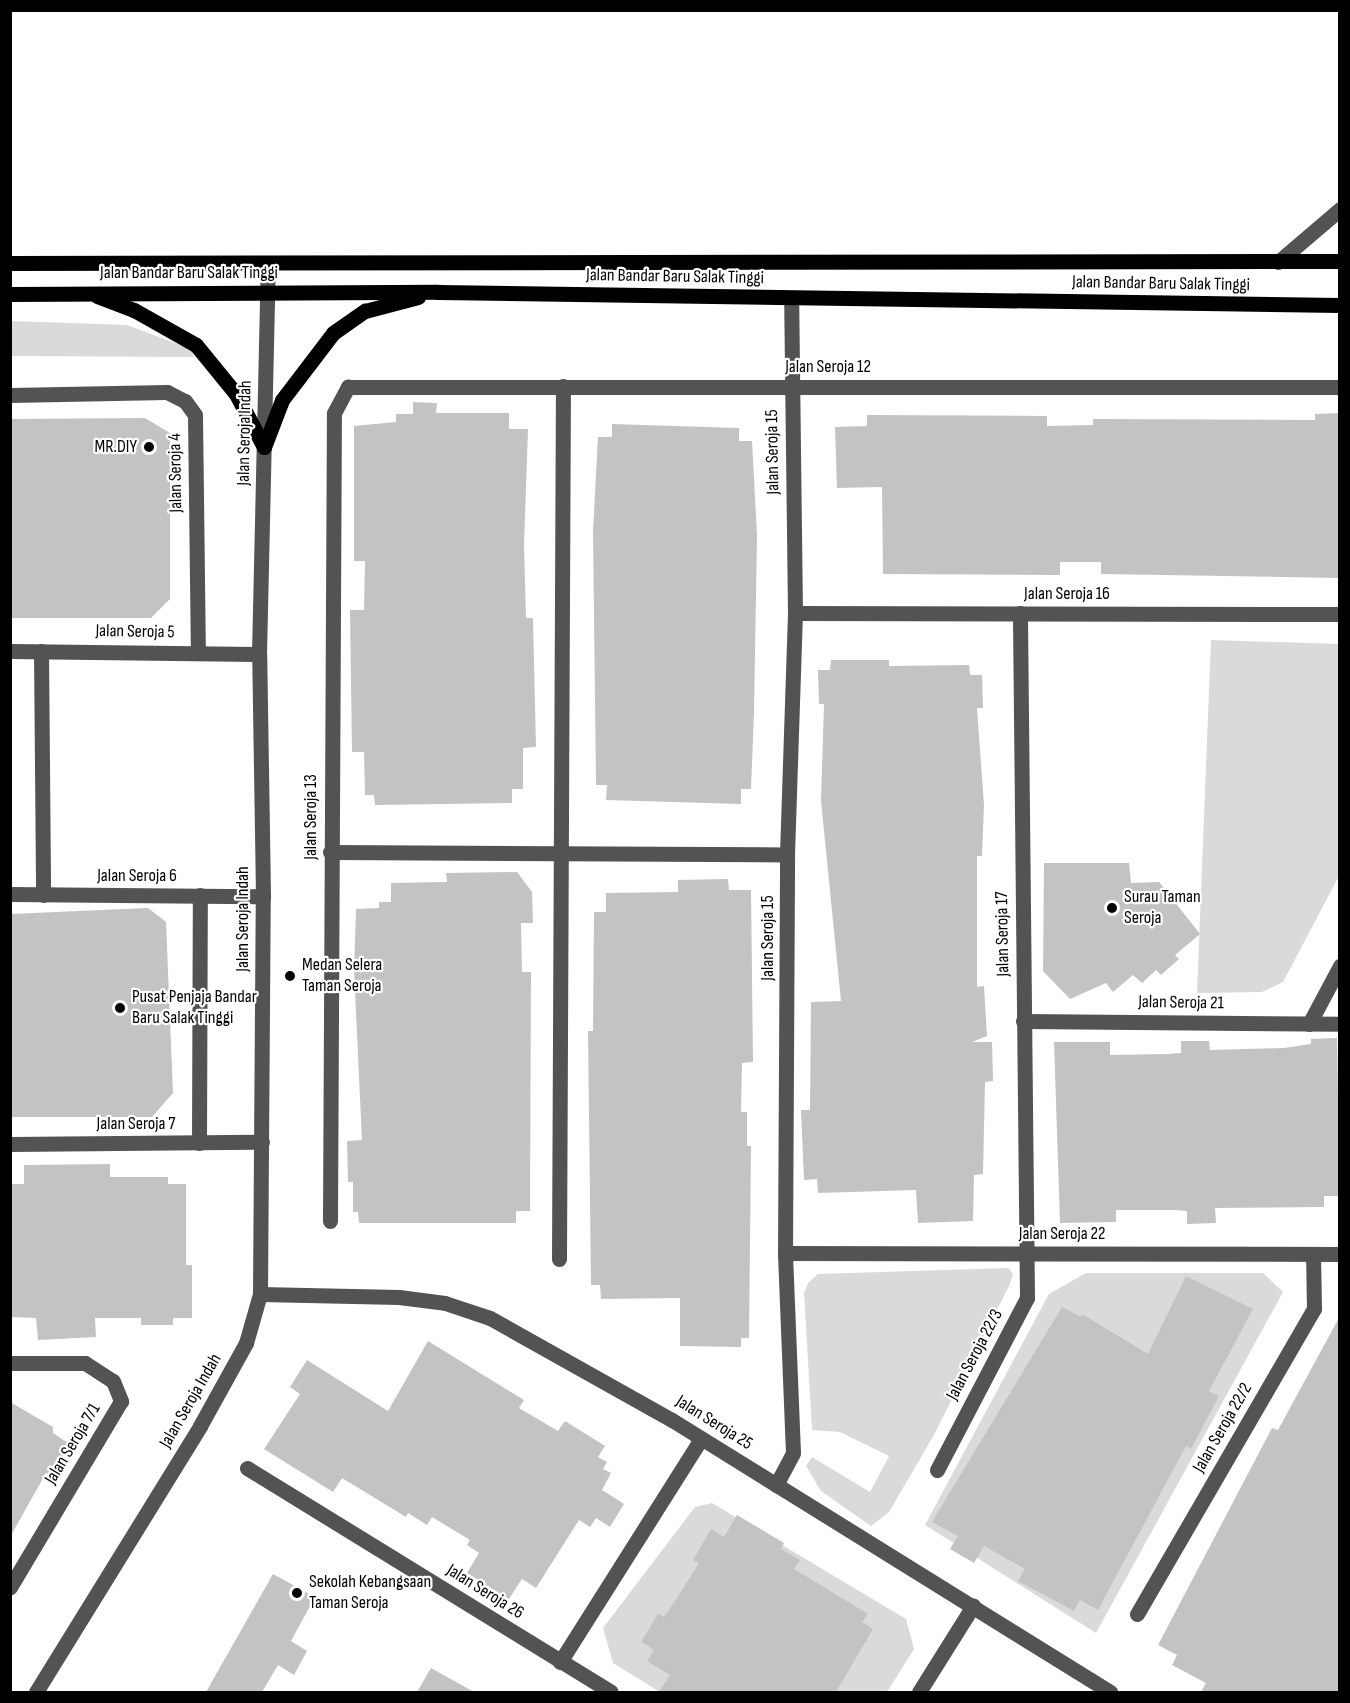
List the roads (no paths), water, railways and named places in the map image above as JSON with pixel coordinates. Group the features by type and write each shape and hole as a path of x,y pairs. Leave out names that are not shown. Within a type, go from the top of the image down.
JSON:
{"main road":[{"name":"Jalan Bandar Baru Salak Tinggi","path":"10,263 268,265 1340,261"},
{"name":"Jalan Bandar Baru Salak Tinggi","path":"10,294 438,292 1340,305"},
{"path":"264,447 282,399 333,333 365,311 438,292"},
{"path":"88,293 134,310 196,345 236,394 264,447"}],"street":[{"path":"1278,262 1340,209"},
{"name":"Jalan Seroja Indah","path":"36,1692 206,1415 246,1343 260,1294 263,896 259,654 268,265"},
{"name":"Jalan Seroja 15","path":"776,1485 793,1453 785,1253 787,854 795,613 791,298"},
{"path":"559,1259 563,386"},
{"name":"Jalan Seroja 12","path":"333,413 348,387 1340,387"},
{"name":"Jalan Seroja 4","path":"10,395 167,392 185,401 195,414 198,653"},
{"name":"Jalan Seroja 13","path":"330,1221 333,413"},
{"name":"Jalan Seroja 16","path":"795,613 1340,614"},
{"name":"Jalan Seroja 17","path":"1020,613 1024,1254"},
{"name":"Jalan Seroja 5","path":"10,651 259,654"},
{"path":"41,651 43,895"},
{"path":"330,852 787,854"},
{"name":"Jalan Seroja 6","path":"10,894 263,896"},
{"path":"199,1143 200,895"},
{"path":"1309,1024 1340,966"},
{"name":"Jalan Seroja 21","path":"1023,1021 1340,1024"},
{"name":"Jalan Seroja 7","path":"10,1144 262,1142"},
{"name":"Jalan Seroja 22","path":"785,1253 1340,1254"},
{"name":"Jalan Seroja 22/3","path":"937,1470 1027,1298 1024,1254"},
{"name":"Jalan Seroja 22/2","path":"1137,1614 1314,1309 1313,1254"},
{"name":"Jalan Seroja 25","path":"260,1294 445,1303 490,1318 701,1439 1110,1692"},
{"name":"Jalan Seroja 7/1","path":"10,1363 85,1363 113,1381 121,1401 10,1587"},
{"path":"560,1662 701,1439"},
{"name":"Jalan Seroja 26","path":"247,1468 610,1692"},
{"path":"919,1692 973,1606"}],"place":[{"name":"MR.DIY","path":"149,447"},
{"name":"Surau Taman Seroja","path":"1112,908"},
{"name":"Medan Selera Taman Seroja","path":"290,976"},
{"name":"Pusat Penjaja Bandar Baru Salak Tinggi","path":"120,1008"},
{"name":"Sekolah Kebangsaan Taman Seroja","path":"297,1593"}]}
